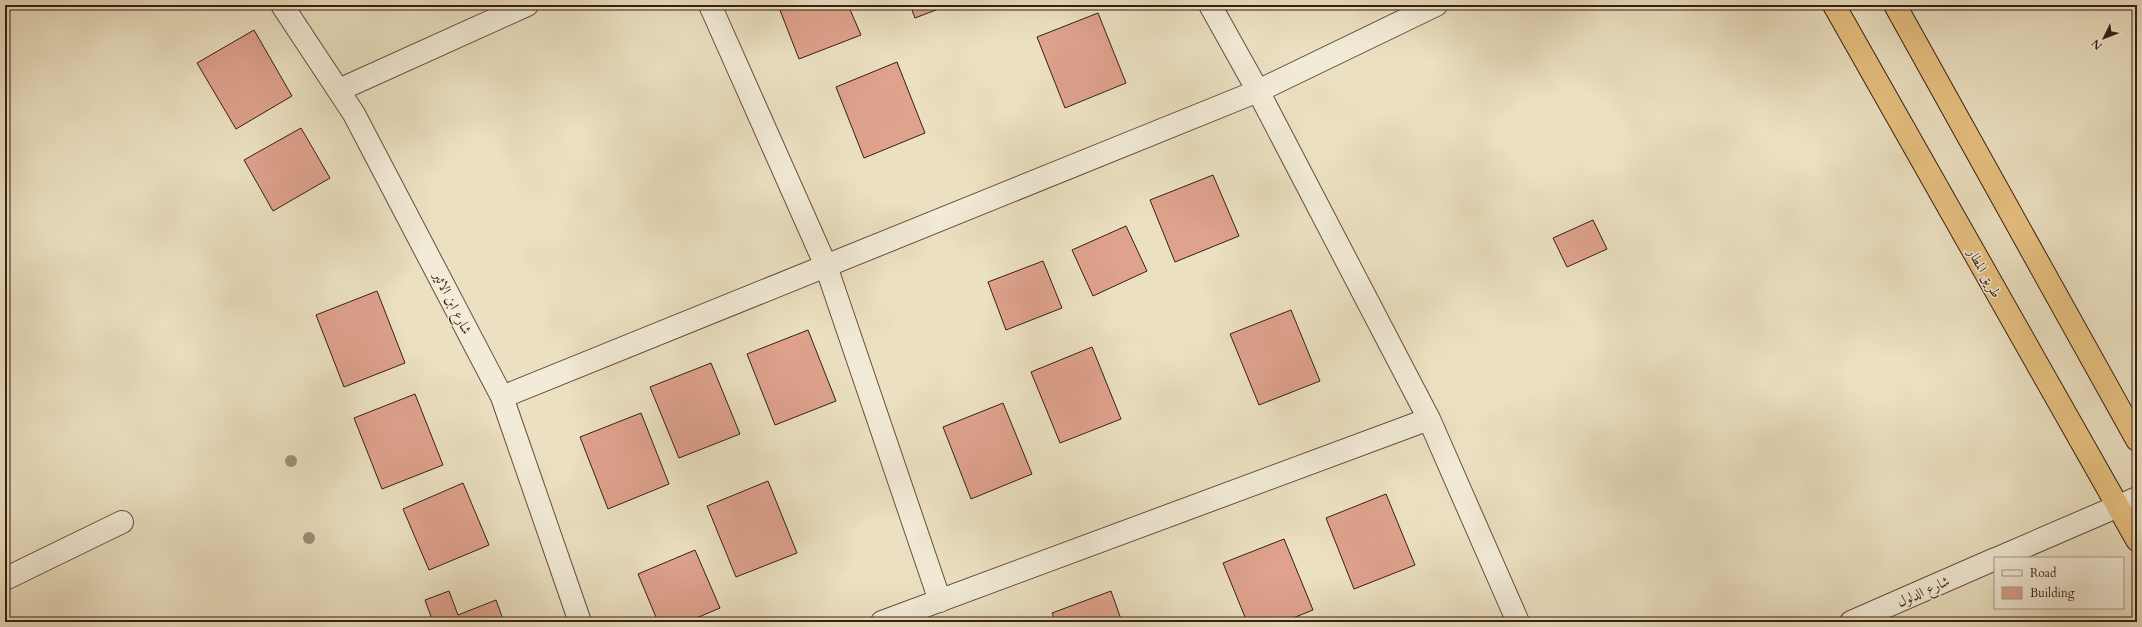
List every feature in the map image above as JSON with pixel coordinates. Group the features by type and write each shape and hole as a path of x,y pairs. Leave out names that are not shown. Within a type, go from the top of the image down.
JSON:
{"highway":[{"name":"طريق المطار","path":"1834,5 2127,502 2137,540"},
{"path":"1895,5 2137,440"}],"street":[{"name":"شارع ابن الاثير","path":"282,5 338,90 368,139 502,397 580,622"},
{"path":"338,90 527,5"},
{"path":"710,5 826,266 940,601"},
{"path":"1210,5 1258,91 1429,419 1518,622"},
{"path":"502,397 1258,91 1436,5"},
{"path":"882,622 1429,419"},
{"name":"شارع الدلول","path":"2001,557 2127,502"},
{"path":"5,579 122,522"},
{"name":"شارع الدلول","path":"1851,622 1994,560"}],"building":[{"path":"778,5 848,5 861,35 799,59"},
{"path":"910,5 949,5 915,18"},
{"path":"1098,13 1126,83 1065,108 1037,37"},
{"path":"254,30 292,96 236,129 197,63"},
{"path":"897,62 925,133 864,158 836,87"},
{"path":"301,128 330,178 273,211 244,160"},
{"path":"1213,175 1239,236 1175,262 1150,200"},
{"path":"1593,220 1607,249 1567,267 1553,238"},
{"path":"1126,226 1147,271 1093,296 1072,250"},
{"path":"1043,261 1062,308 1006,330 988,282"},
{"path":"377,291 405,363 344,387 316,315"},
{"path":"1291,310 1320,381 1259,405 1230,334"},
{"path":"808,330 836,401 775,425 747,354"},
{"path":"1092,347 1121,419 1060,443 1031,372"},
{"path":"711,363 740,434 679,458 650,387"},
{"path":"415,394 443,465 382,489 354,418"},
{"path":"1003,403 1032,474 971,499 943,427"},
{"path":"641,413 669,484 608,509 580,437"},
{"path":"768,481 797,553 736,577 707,506"},
{"path":"463,483 489,545 429,570 403,509"},
{"path":"1386,494 1415,565 1354,589 1326,518"},
{"path":"1284,539 1313,610 1283,622 1247,622 1223,563"},
{"path":"695,550 720,608 687,622 658,622 638,574"},
{"path":"449,591 458,615 496,600 504,622 433,622 425,600"},
{"path":"1111,591 1122,622 1056,622 1052,613"}]}
